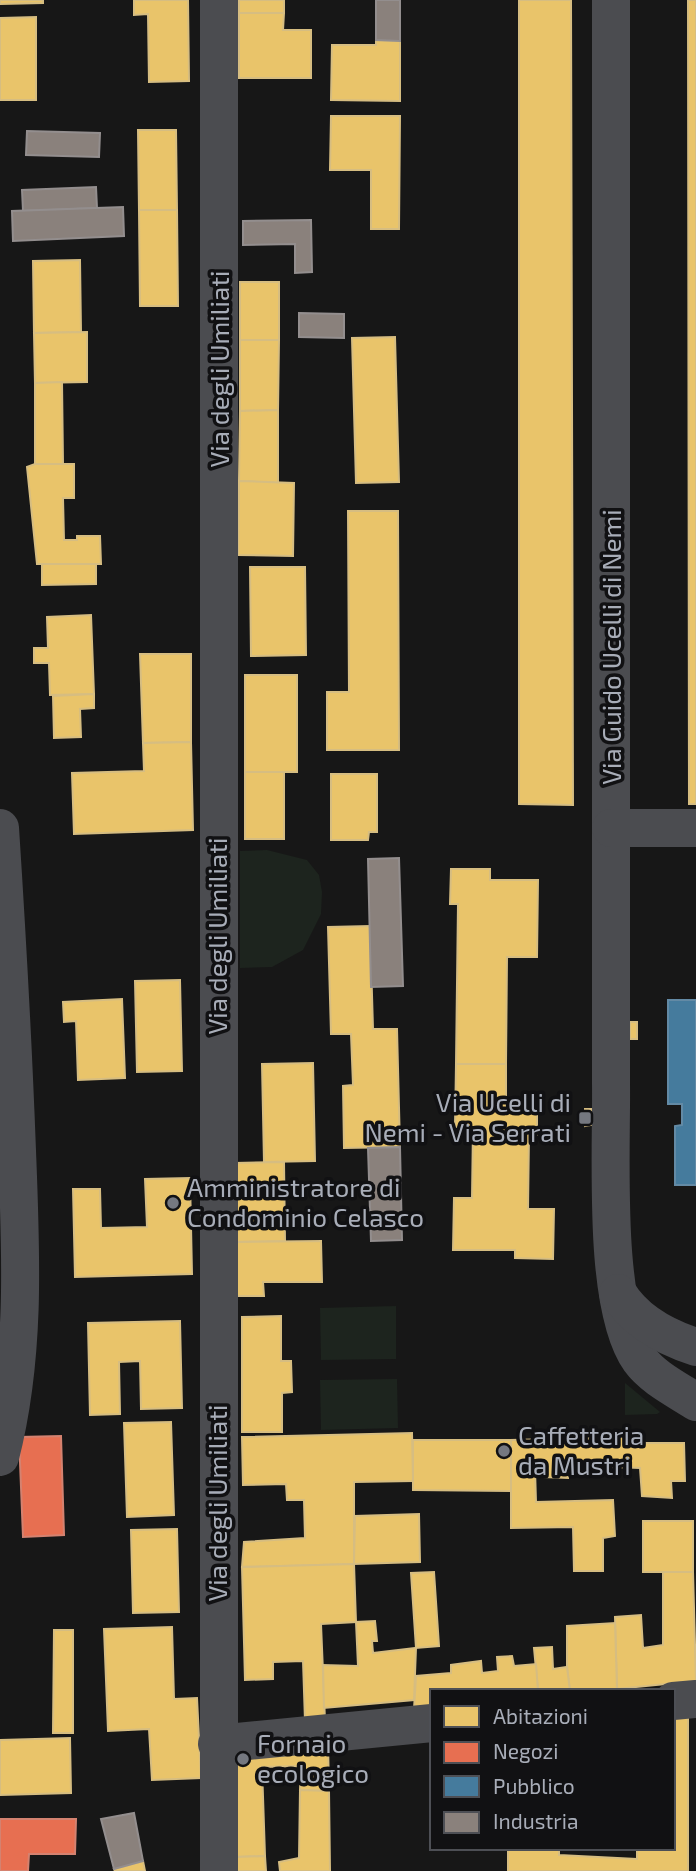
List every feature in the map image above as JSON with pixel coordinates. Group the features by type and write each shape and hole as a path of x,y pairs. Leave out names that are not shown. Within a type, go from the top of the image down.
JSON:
{"street":[{"name":"Via degli Umiliati","path":"219,0 219,1871"},
{"name":"Via Guido Ucelli di Nemi","path":"611,0 613,1237 618,1293 629,1336 642,1362 653,1373 696,1402"},
{"path":"0,828 12,1010 21,1258 19,1342 8,1426 0,1457"},
{"path":"611,828 696,828"},
{"path":"618,1293 634,1313 657,1330 696,1347"},
{"path":"675,1700 696,1699"},
{"path":"217,1744 430,1723"}],"shaded area":[{"path":"267,850 307,860 319,875 322,892 321,914 303,950 272,967 240,968 240,851"},
{"path":"396,1306 396,1359 321,1360 320,1308"},
{"path":"397,1379 398,1428 321,1430 320,1380"},
{"path":"625,1383 660,1412 625,1415"}],"building: Abitazioni":[{"path":"0,0 43,0 43,3 0,4"},
{"path":"134,0 188,0 189,81 149,82 148,14 134,15"},
{"path":"239,0 284,0 284,13 239,13"},
{"path":"519,0 571,0 573,805 519,804"},
{"path":"688,0 696,0 696,804 689,804"},
{"path":"239,13 284,13 283,30 311,30 311,78 239,78"},
{"path":"36,17 36,100 0,100 0,18"},
{"path":"376,40 400,41 400,101 331,100 332,45 376,45"},
{"path":"331,116 400,116 399,229 371,229 371,170 330,170"},
{"path":"138,130 176,130 177,210 139,210"},
{"path":"139,210 177,210 178,306 140,306"},
{"path":"80,260 81,332 34,333 33,261"},
{"path":"240,282 279,282 279,340 240,340"},
{"path":"87,332 87,382 35,383 34,333"},
{"path":"395,337 399,482 356,483 352,338"},
{"path":"240,340 279,340 278,410 240,411"},
{"path":"62,382 63,464 35,464 35,383"},
{"path":"278,410 278,483 239,481 240,411"},
{"path":"35,464 74,464 74,498 63,498 64,540 77,540 77,536 100,536 101,564 37,564 27,467"},
{"path":"239,481 294,483 293,556 238,555"},
{"path":"348,511 398,511 399,750 327,750 327,692 349,692"},
{"path":"42,564 96,564 96,584 42,585"},
{"path":"250,567 305,567 306,655 251,656"},
{"path":"91,615 94,694 50,695 49,663 34,663 34,648 48,648 47,617"},
{"path":"140,654 191,654 191,742 143,743"},
{"path":"245,675 297,675 297,772 245,772"},
{"path":"94,694 94,708 80,709 81,737 54,738 53,696"},
{"path":"191,742 193,830 74,834 72,773 144,771 143,743"},
{"path":"245,772 284,772 284,839 245,839"},
{"path":"331,774 377,774 377,832 369,832 368,840 331,840"},
{"path":"451,869 490,869 490,880 538,880 537,957 507,957 506,1064 456,1064 458,904 450,904"},
{"path":"370,926 373,1029 397,1029 400,1147 344,1148 343,1086 353,1085 351,1034 331,1034 328,927"},
{"path":"180,980 182,1071 137,1072 135,981"},
{"path":"122,999 125,1078 78,1080 76,1021 64,1022 63,1002"},
{"path":"630,1022 637,1022 637,1039 630,1039"},
{"path":"313,1063 315,1161 264,1162 262,1064"},
{"path":"456,1064 506,1064 506,1105 537,1105 537,1135 529,1135 528,1209 554,1209 553,1259 515,1258 515,1250 453,1250 454,1198 472,1198 473,1127 455,1127"},
{"path":"585,1109 591,1109 591,1125 585,1126"},
{"path":"284,1162 285,1241 237,1242 235,1163"},
{"path":"190,1178 192,1274 75,1277 73,1189 100,1189 101,1228 147,1227 145,1179"},
{"path":"321,1241 322,1282 263,1282 264,1296 237,1296 237,1242"},
{"path":"281,1316 281,1361 291,1361 292,1392 282,1393 282,1432 242,1432 242,1317"},
{"path":"180,1321 182,1408 141,1409 140,1361 119,1362 120,1414 90,1415 88,1323"},
{"path":"171,1422 174,1515 127,1517 124,1423"},
{"path":"412,1433 413,1481 354,1482 354,1564 242,1567 244,1542 305,1538 304,1500 287,1500 286,1484 243,1485 242,1437"},
{"path":"641,1437 645,1443 684,1443 685,1481 671,1481 672,1498 642,1496 640,1468 568,1470 568,1478 543,1477 542,1469 535,1469 536,1502 613,1500 615,1536 603,1538 603,1571 574,1571 573,1527 511,1528 511,1440"},
{"path":"413,1440 511,1440 511,1491 413,1490"},
{"path":"419,1514 420,1562 354,1564 355,1516"},
{"path":"643,1521 693,1521 693,1572 643,1572"},
{"path":"177,1529 179,1612 133,1613 131,1530"},
{"path":"354,1564 356,1622 321,1624 325,1720 305,1721 303,1661 273,1662 273,1679 245,1680 242,1567"},
{"path":"434,1572 439,1646 416,1648 411,1573"},
{"path":"663,1572 693,1572 696,1681 617,1689 615,1617 641,1615 643,1648 663,1645"},
{"path":"375,1621 377,1641 372,1641 373,1653 416,1648 414,1700 324,1708 323,1665 358,1666 356,1622"},
{"path":"615,1623 617,1689 570,1689 567,1626"},
{"path":"172,1627 174,1699 197,1698 201,1778 152,1780 149,1729 108,1731 104,1629"},
{"path":"54,1630 73,1630 73,1733 53,1733"},
{"path":"552,1647 553,1669 567,1667 570,1689 538,1689 534,1648"},
{"path":"512,1656 514,1666 536,1664 538,1689 430,1689 430,1707 414,1709 416,1676 451,1673 451,1665 481,1661 482,1673 498,1671 497,1657"},
{"path":"688,1716 688,1871 508,1871 508,1850 559,1850 559,1855 637,1859 637,1850 675,1850 675,1717"},
{"path":"70,1738 71,1793 0,1795 0,1740"},
{"path":"328,1740 329,1791 300,1790 301,1766 262,1767 265,1856 236,1857 235,1749"},
{"path":"300,1790 329,1791 330,1871 280,1871 279,1862 299,1858"},
{"path":"265,1856 266,1871 236,1871 236,1857"},
{"path":"143,1861 145,1871 114,1869"}],"building: Negozi":[{"path":"61,1436 64,1535 23,1537 19,1437"},
{"path":"0,1819 76,1819 75,1854 29,1854 28,1871 0,1871"}],"building: Pubblico":[{"path":"668,1000 696,1000 696,1185 675,1185 675,1126 682,1125 682,1104 668,1104"}],"building: Industria":[{"path":"376,0 400,0 400,41 376,40"},
{"path":"27,131 100,133 99,157 26,155"},
{"path":"96,187 97,208 23,211 22,190"},
{"path":"123,207 124,236 13,241 12,211"},
{"path":"311,220 312,272 295,273 295,244 243,245 243,221"},
{"path":"299,313 344,314 344,338 299,337"},
{"path":"399,858 403,986 371,987 368,859"},
{"path":"400,1147 402,1240 371,1241 368,1148"},
{"path":"134,1813 143,1861 114,1869 101,1819"}],"place":[{"name":"Via Ucelli di Nemi - Via Serrati","path":"585,1118"},
{"name":"Amministratore di Condominio Celasco","path":"173,1203"},
{"name":"Caffetteria da Mustri","path":"504,1451"},
{"name":"Fornaio ecologico","path":"243,1759"}]}
